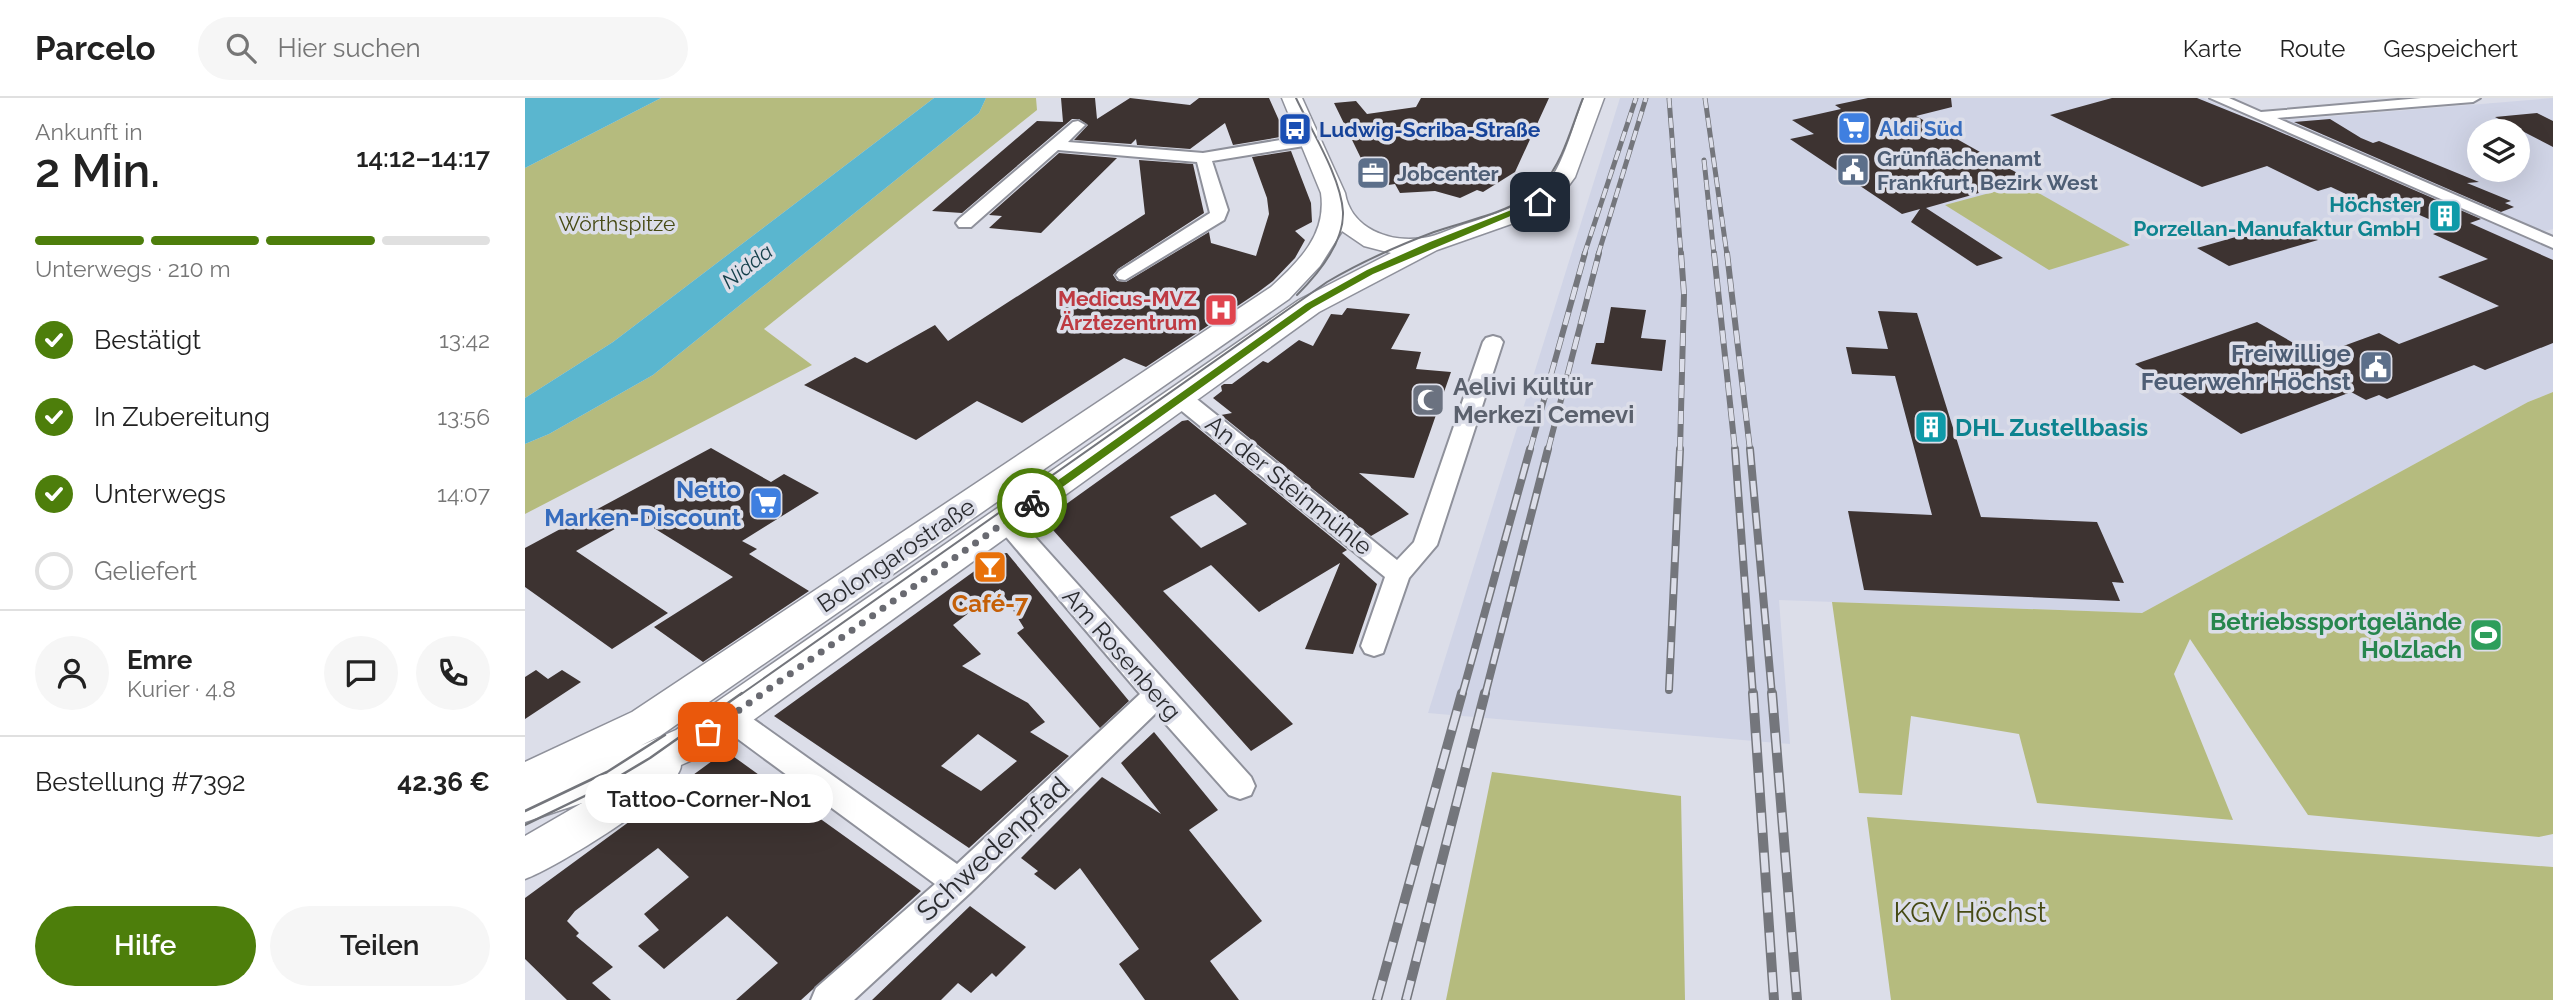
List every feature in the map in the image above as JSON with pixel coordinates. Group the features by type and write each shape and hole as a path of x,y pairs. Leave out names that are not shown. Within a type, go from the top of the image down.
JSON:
{"main road":[{"path":"1292,98 1336,209 1355,231 1372,242 1403,247 1433,243 1524,210 1550,195 1564,177 1594,98"},
{"name":"Bolongarostraße","path":"525,780 566,764 646,724 1263,306 1305,267 1328,234 1336,209"},
{"name":"Bolongarostraße","path":"525,859 561,841 604,813 691,743 1309,306 1353,281 1433,243"},
{"path":"1305,267 1324,262 1349,264 1357,271 1353,281"},
{"path":"525,803 556,779 646,724"},
{"name":"Bolongarostraße","path":"525,803 629,771 691,743"}],"street":[{"path":"2217,98 2553,243"},
{"path":"2260,116 2473,98"},
{"path":"965,223 1078,125"},
{"path":"1055,145 1203,159 1310,140"},
{"path":"1125,275 1218,216 1220,210 1203,159"},
{"path":"1374,646 1398,575 1425,545 1493,342"},
{"name":"An der Steinmühle","path":"1178,399 1191,405 1398,575"},
{"name":"Am Rosenberg","path":"1003,523 1016,532 1240,786"},
{"name":"Schwedenpfad","path":"828,1000 959,883 1157,695"},
{"path":"729,717 959,883"}],"shaded area":[{"path":"1620,98 2203,98 2267,126 2286,120 2553,98 2553,229 2524,236 2553,249 2553,392 2528,402 2142,613 1779,600 1790,744 1428,713"}],"green space":[{"name":"Wörthspitze","path":"661,98 934,98 613,342 525,398 525,168"},
{"path":"986,98 1036,98 1037,110 764,329 812,365 525,514 525,444 549,434 653,375 979,113"},
{"path":"2023,184 2130,245 2049,270 1945,205"},
{"path":"2553,392 2553,834 2539,837 2308,815 2190,639 2174,674 2233,820 2037,803 2019,734 1911,716 1902,795 1859,793 1832,602 2142,613 2528,402"},
{"path":"1492,772 1681,796 1685,1000 1446,1000"},
{"name":"KGV Höchst","path":"1867,817 2553,867 2553,1000 1891,1000"}],"water":[{"path":"525,98 661,98 525,168"},
{"name":"Nidda","path":"934,98 986,98 979,113 653,375 549,434 525,444 525,398 613,342"}],"building":[{"path":"1061,98 1095,98 1097,119 1130,98 1190,105 1199,98 1269,98 1286,136 1233,145 1225,123 1190,149 1137,145 1136,139 1131,144 1074,140 1088,125 1079,119 1072,119 962,213 932,211 1037,121 1063,122"},
{"path":"1421,98 1549,98 1515,172 1483,192 1477,190 1460,198 1435,191 1400,193 1395,184 1375,187 1334,103 1356,101 1367,114 1416,107"},
{"path":"1868,98 1951,98 1952,107 1916,116 2028,179 1926,208 2003,258 1977,266 1911,222 1920,209 1902,214 1790,139 1814,134 1792,120 1841,109 1835,105"},
{"path":"2112,98 2197,98 2481,219 2470,223 2553,260 2553,343 2485,370 2474,365 2387,399 2379,395 2366,400 2351,392 2241,434 2135,364 2257,322 2316,356 2379,333 2399,344 2499,306 2438,277 2488,259 2433,234 2449,228 2381,198 2365,203 2331,187 2318,191 2267,166 2202,187 2050,115"},
{"path":"2537,113 2553,121 2553,147 2530,135 2530,119 2495,117"},
{"path":"2330,119 2361,138 2373,143 2379,141 2467,177 2467,182 2479,182 2467,183 2511,201 2505,203 2514,207 2501,212 2294,122"},
{"path":"1291,151 1311,203 1312,222 1295,231 1305,240 1295,258 1257,293 1146,367 1124,358 1022,423 977,401 916,440 804,385 855,357 867,363 935,325 948,341 1145,214 1139,160 1193,164 1204,213 1118,269 1113,275 1117,281 1126,282 1209,232 1211,243 1256,256 1269,214 1267,198 1252,157"},
{"path":"1059,153 1117,158 1041,233 989,228 1002,216 989,215"},
{"path":"2285,223 2318,240 2229,266 2197,248"},
{"path":"1611,307 1646,310 1641,338 1666,340 1662,371 1591,364 1596,343 1604,343"},
{"path":"1347,308 1410,314 1391,349 1421,352 1416,369 1451,372 1414,478 1359,473 1409,514 1371,536 1221,415 1232,413 1213,398 1222,391 1221,386 1232,384 1263,361 1268,363 1299,340 1313,346 1331,314 1342,315"},
{"path":"1878,311 1917,313 1981,517 2097,522 2124,583 2112,582 2120,601 1864,590 1848,511 1932,515 1895,376 1852,374 1846,347 1888,349"},
{"path":"1188,420 1347,550 1342,553 1377,584 1353,654 1305,649 1340,563 1259,612 1211,565 1163,591 1293,724 1251,751 1044,520 1182,421","holes":["1215,494 1247,524 1201,548 1170,517"]},
{"path":"711,448 771,482 784,474 819,493 742,541 757,549 749,554 809,591 703,662 654,627 733,577 636,517 576,551 668,613 612,649 525,587 525,548"},
{"path":"1007,553 1129,701 1100,728 1017,633 1024,628 1000,589 953,625 981,654 962,666 1028,703 1045,722 1030,732 1069,756 969,848 774,716 998,554","holes":["978,734 1017,761 981,791 941,766"]},
{"path":"536,670 548,679 562,670 581,682 525,719 525,677"},
{"path":"1154,732 1218,810 1189,830 1262,921 1210,961 1239,1000 1145,1000 1119,964 1139,949 1080,868 1055,890 1034,874 1038,871 1021,858 1102,777 1161,814 1121,763"},
{"path":"723,753 730,754 921,891 801,1000 736,1000 778,963 727,916 664,969 638,946 659,930 644,914 689,877 658,848 575,911 567,921 579,933 576,936 613,967 592,983 611,1000 567,1000 525,959 525,898"},
{"path":"970,906 1026,947 996,977 992,973 971,993 958,983 941,1000 872,1000"}],"tram line":[{"path":"1296,98 1331,169 1343,212 1339,235 1328,258 1297,295"},
{"path":"740,695 1327,282 1393,249 1434,232 1505,209 1531,194 1542,185 1556,166 1583,98"},
{"path":"525,825 593,792 650,758 742,693"},
{"path":"525,811 607,772 665,735"}],"railway":[{"path":"1584,255 1636,98"},
{"path":"1598,255 1646,98"},
{"path":"1669,98 1681,255"},
{"path":"1705,98 1727,255"},
{"path":"1704,160 1714,255"},
{"path":"1530,450 1585,253"},
{"path":"1548,450 1599,253"},
{"path":"1680,450 1684,294 1681,253"},
{"path":"1714,253 1735,450"},
{"path":"1727,253 1750,450"},
{"path":"1462,695 1530,449"},
{"path":"1485,695 1548,449"},
{"path":"1669,690 1680,449"},
{"path":"1735,449 1753,695"},
{"path":"1750,449 1772,695"},
{"path":"1377,1000 1462,693"},
{"path":"1406,1000 1485,693"},
{"path":"1753,693 1774,1000"},
{"path":"1772,693 1797,1000"}],"way so far":[{"path":"708,732 1032,503"}],"place":[{"name":"Aldi Süd","path":"1854,128"},
{"name":"Ludwig-Scriba-Straße","path":"1295,129"},
{"name":"Grünflächenamt Frankfurt, Bezirk West","path":"1853,170"},
{"name":"Jobcenter","path":"1373,173"},
{"name":"Höchster Porzellan-Manufaktur GmbH","path":"2445,216"},
{"name":"Medicus-MVZ Ärztezentrum","path":"1221,310"},
{"name":"Freiwillige Feuerwehr Höchst","path":"2376,367"},
{"name":"Aelivi Kültür Merkezi Cemevi","path":"1428,400"},
{"name":"DHL Zustellbasis","path":"1931,427"},
{"name":"Netto Marken-Discount","path":"766,503"},
{"name":"Café-7","path":"990,567"},
{"name":"Betriebssportgelände Holzlach","path":"2486,635"},
{"name":"Tattoo-Corner-No1","path":"708,732"}],"route":[{"path":"1032,503 1309,306 1370,272 1433,243 1540,202"}]}
